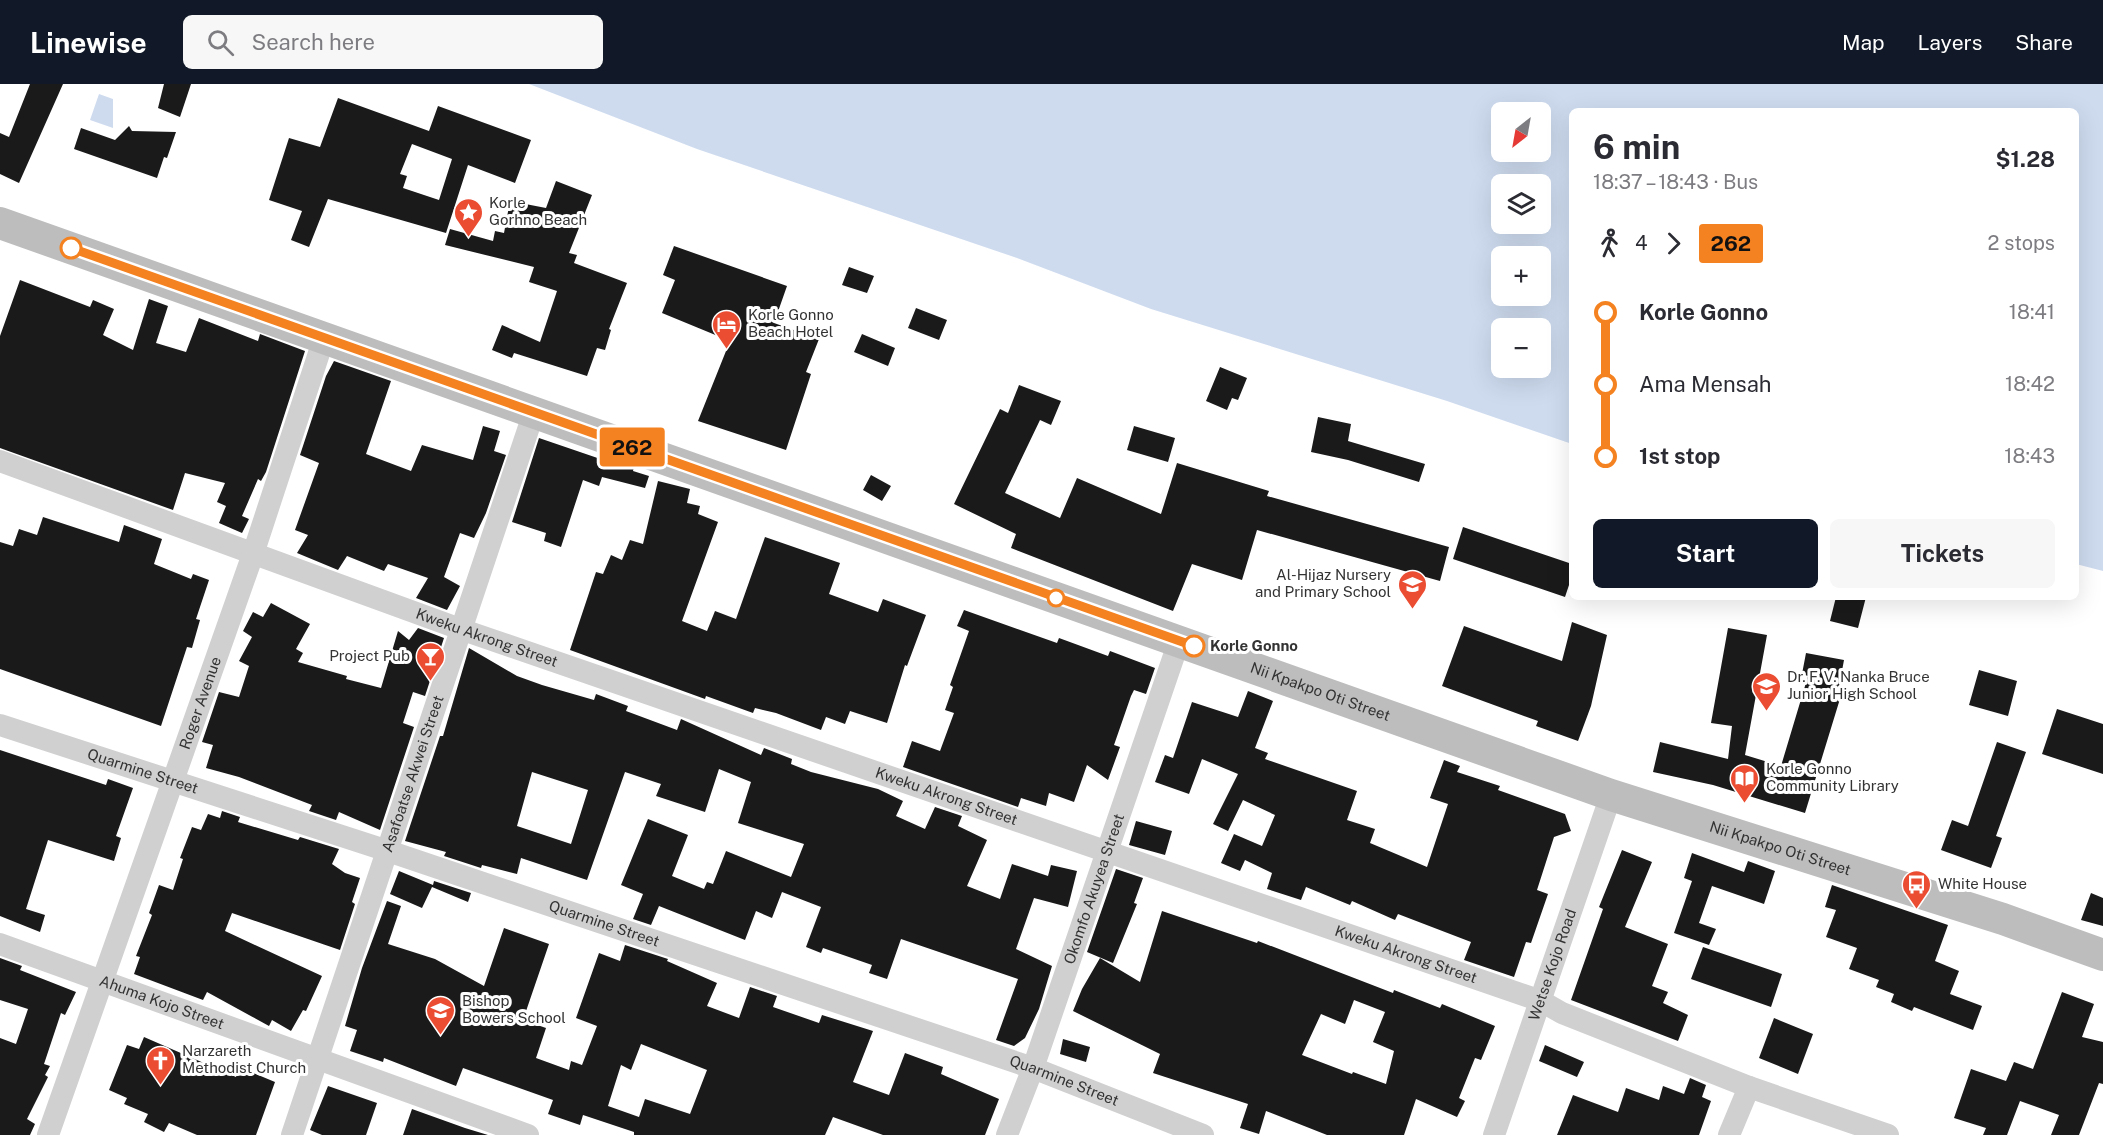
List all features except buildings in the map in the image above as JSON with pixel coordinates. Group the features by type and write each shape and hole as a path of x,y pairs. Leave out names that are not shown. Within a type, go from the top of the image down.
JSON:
{"main road":[{"name":"Nii Kpakpo Oti Street","path":"0,223 1611,795 2004,919 2103,955"}],"street":[{"name":"Roger Avenue","path":"48,1135 253,554 324,338"},
{"name":"Asafoatse Akwei Street","path":"292,1135 463,630 534,412"},
{"name":"Kweku Akrong Street","path":"0,461 463,630 1541,1001 1562,1013 1749,1087 1888,1135"},
{"name":"Okomfo Akuyea Street","path":"1007,1135 1179,641"},
{"name":"Quarmine Street","path":"0,725 388,851 1032,1068 1203,1135"},
{"name":"Wetse Kojo Road","path":"1494,1135 1611,795"},
{"name":"Ahuma Kojo Street","path":"0,944 528,1135"},
{"path":"1729,1135 1749,1087"}],"water":[{"path":"529,84 2103,84 2103,571 2079,565 2079,108 1569,108 1569,443 1447,401 1151,309 1017,258 697,149"},
{"path":"99,94 113,99 113,128 90,120"}],"bus line":[{"name":"262","path":"71,248 1194,646"}],"place":[{"name":"Korle Gorhno Beach","path":"468,238"},
{"name":"Korle Gonno Beach Hotel","path":"727,350"},
{"name":"Al-Hijaz Nursery and Primary School","path":"1412,610"},
{"name":"Korle Gonno","path":"1194,646"},
{"name":"Project Pub","path":"431,682"},
{"name":"Dr. F. V. Nanka Bruce Junior High School","path":"1766,712"},
{"name":"Korle Gonno Community Library","path":"1745,804"},
{"name":"White House","path":"1917,910"},
{"name":"Bishop Bowers School","path":"441,1036"},
{"name":"Narzareth Methodist Church","path":"161,1086"}]}
